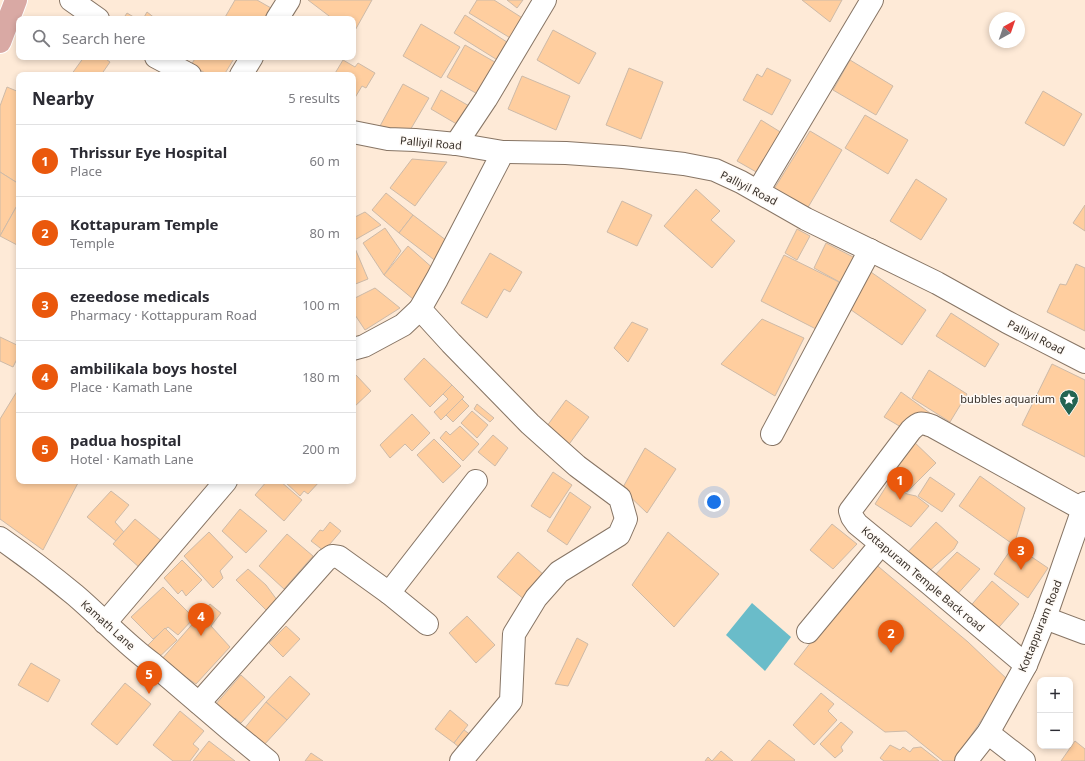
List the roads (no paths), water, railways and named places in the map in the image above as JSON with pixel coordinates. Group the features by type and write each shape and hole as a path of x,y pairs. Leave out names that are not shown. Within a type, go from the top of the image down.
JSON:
{"main road":[{"path":"0,42 16,0"}],"street":[{"path":"71,0 94,16"},
{"path":"279,16 289,0"},
{"path":"456,144 494,86 545,0"},
{"path":"758,191 872,0"},
{"path":"162,60 184,72"},
{"path":"243,72 250,60"},
{"name":"Palliyil Road","path":"356,133 388,139 456,144 503,152 566,153 623,157 684,164 714,170 758,191 806,219 937,283 1085,362"},
{"path":"356,348 364,346 403,325 420,309 503,152"},
{"path":"772,434 870,250"},
{"path":"420,309 530,424 577,466 620,498 626,519 619,535 559,572 536,598 514,634 511,701 461,761"},
{"name":"Kottapuram Temple Back road","path":"1026,665 857,524 850,511 911,430 917,424 923,423 932,426 1084,506"},
{"path":"389,594 476,482"},
{"path":"105,623 223,484"},
{"name":"Kottappuram Road","path":"966,761 988,733 1026,665 1045,618 1084,506"},
{"name":"Kamath Lane","path":"0,538 75,595 140,654 268,761"},
{"path":"808,632 881,544"},
{"path":"199,703 326,560 332,556 339,557 427,624"},
{"path":"1045,618 1085,633"},
{"path":"988,733 1024,761"}],"water":[{"path":"752,603 791,637 765,671 726,635"}],"place":[{"name":"bubbles aquarium","path":"1069,416"},
{"name":"Thrissur Eye Hospital","path":"900,500"},
{"name":"ezeedose medicals","path":"1021,570"},
{"name":"ambilikala boys hostel","path":"201,636"},
{"name":"Kottapuram Temple","path":"891,653"},
{"name":"padua hospital","path":"149,694"}]}
